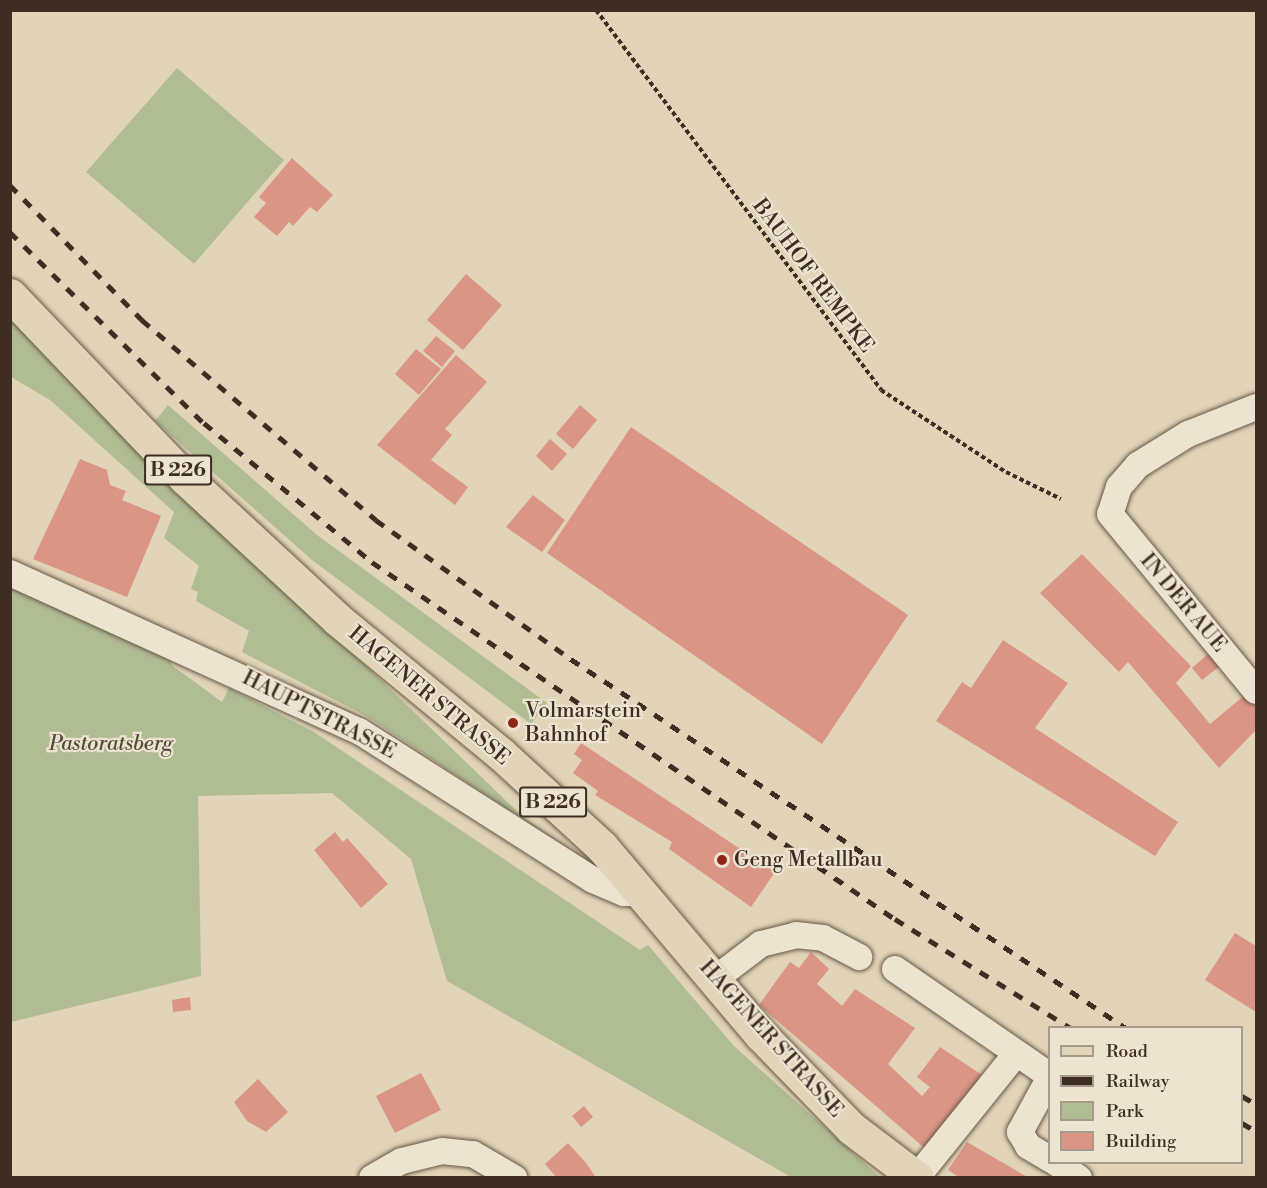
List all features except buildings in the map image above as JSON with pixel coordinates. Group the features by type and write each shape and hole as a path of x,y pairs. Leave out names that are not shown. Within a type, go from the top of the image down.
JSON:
{"main road":[{"name":"HAGENER STRASSE","path":"10,295 185,478 337,619 501,754 645,893 715,979 851,1128 917,1177"}],"street":[{"name":"IN DER AUE","path":"1257,407 1188,434 1138,465 1119,487 1110,514 1257,691"},
{"name":"HAUPTSTRASSE","path":"10,573 359,731 593,880 624,893 645,893"},
{"path":"715,979 761,944 788,936 823,938 859,957"},
{"path":"895,969 1048,1075"},
{"path":"917,1177 1016,1054"},
{"path":"1048,1080 1020,1132 1028,1146 1048,1158"},
{"path":"372,1178 402,1161 442,1151 473,1154 514,1178"},
{"path":"1058,1164 1079,1178"}],"path":[{"name":"BAUHOF REMPKE","path":"596,10 881,390 1006,472 1061,499"}],"green space":[{"path":"177,68 284,160 194,264 86,172"},
{"path":"10,312 359,659 523,817 567,848 368,717 242,652 249,631 196,601 198,592 191,589 199,566 164,538 174,512 50,400 11,377"},
{"path":"168,405 317,535 547,703 531,724 312,560 155,421"},
{"name":"Pastoratsberg","path":"10,586 165,652 173,666 222,702 229,688 314,732 640,950 648,945 734,1046 880,1177 791,1177 447,981 411,859 332,793 198,796 201,976 11,1022"}],"railway":[{"path":"10,185 142,320 376,520 571,659 1123,1026"},
{"path":"10,232 204,423 372,562 895,919 1068,1026"},
{"path":"1243,1097 1256,1104"},
{"path":"1243,1124 1256,1131"}],"place":[{"name":"Volmarstein Bahnhof","path":"513,723"},
{"name":"Geng Metallbau","path":"722,860"}]}
